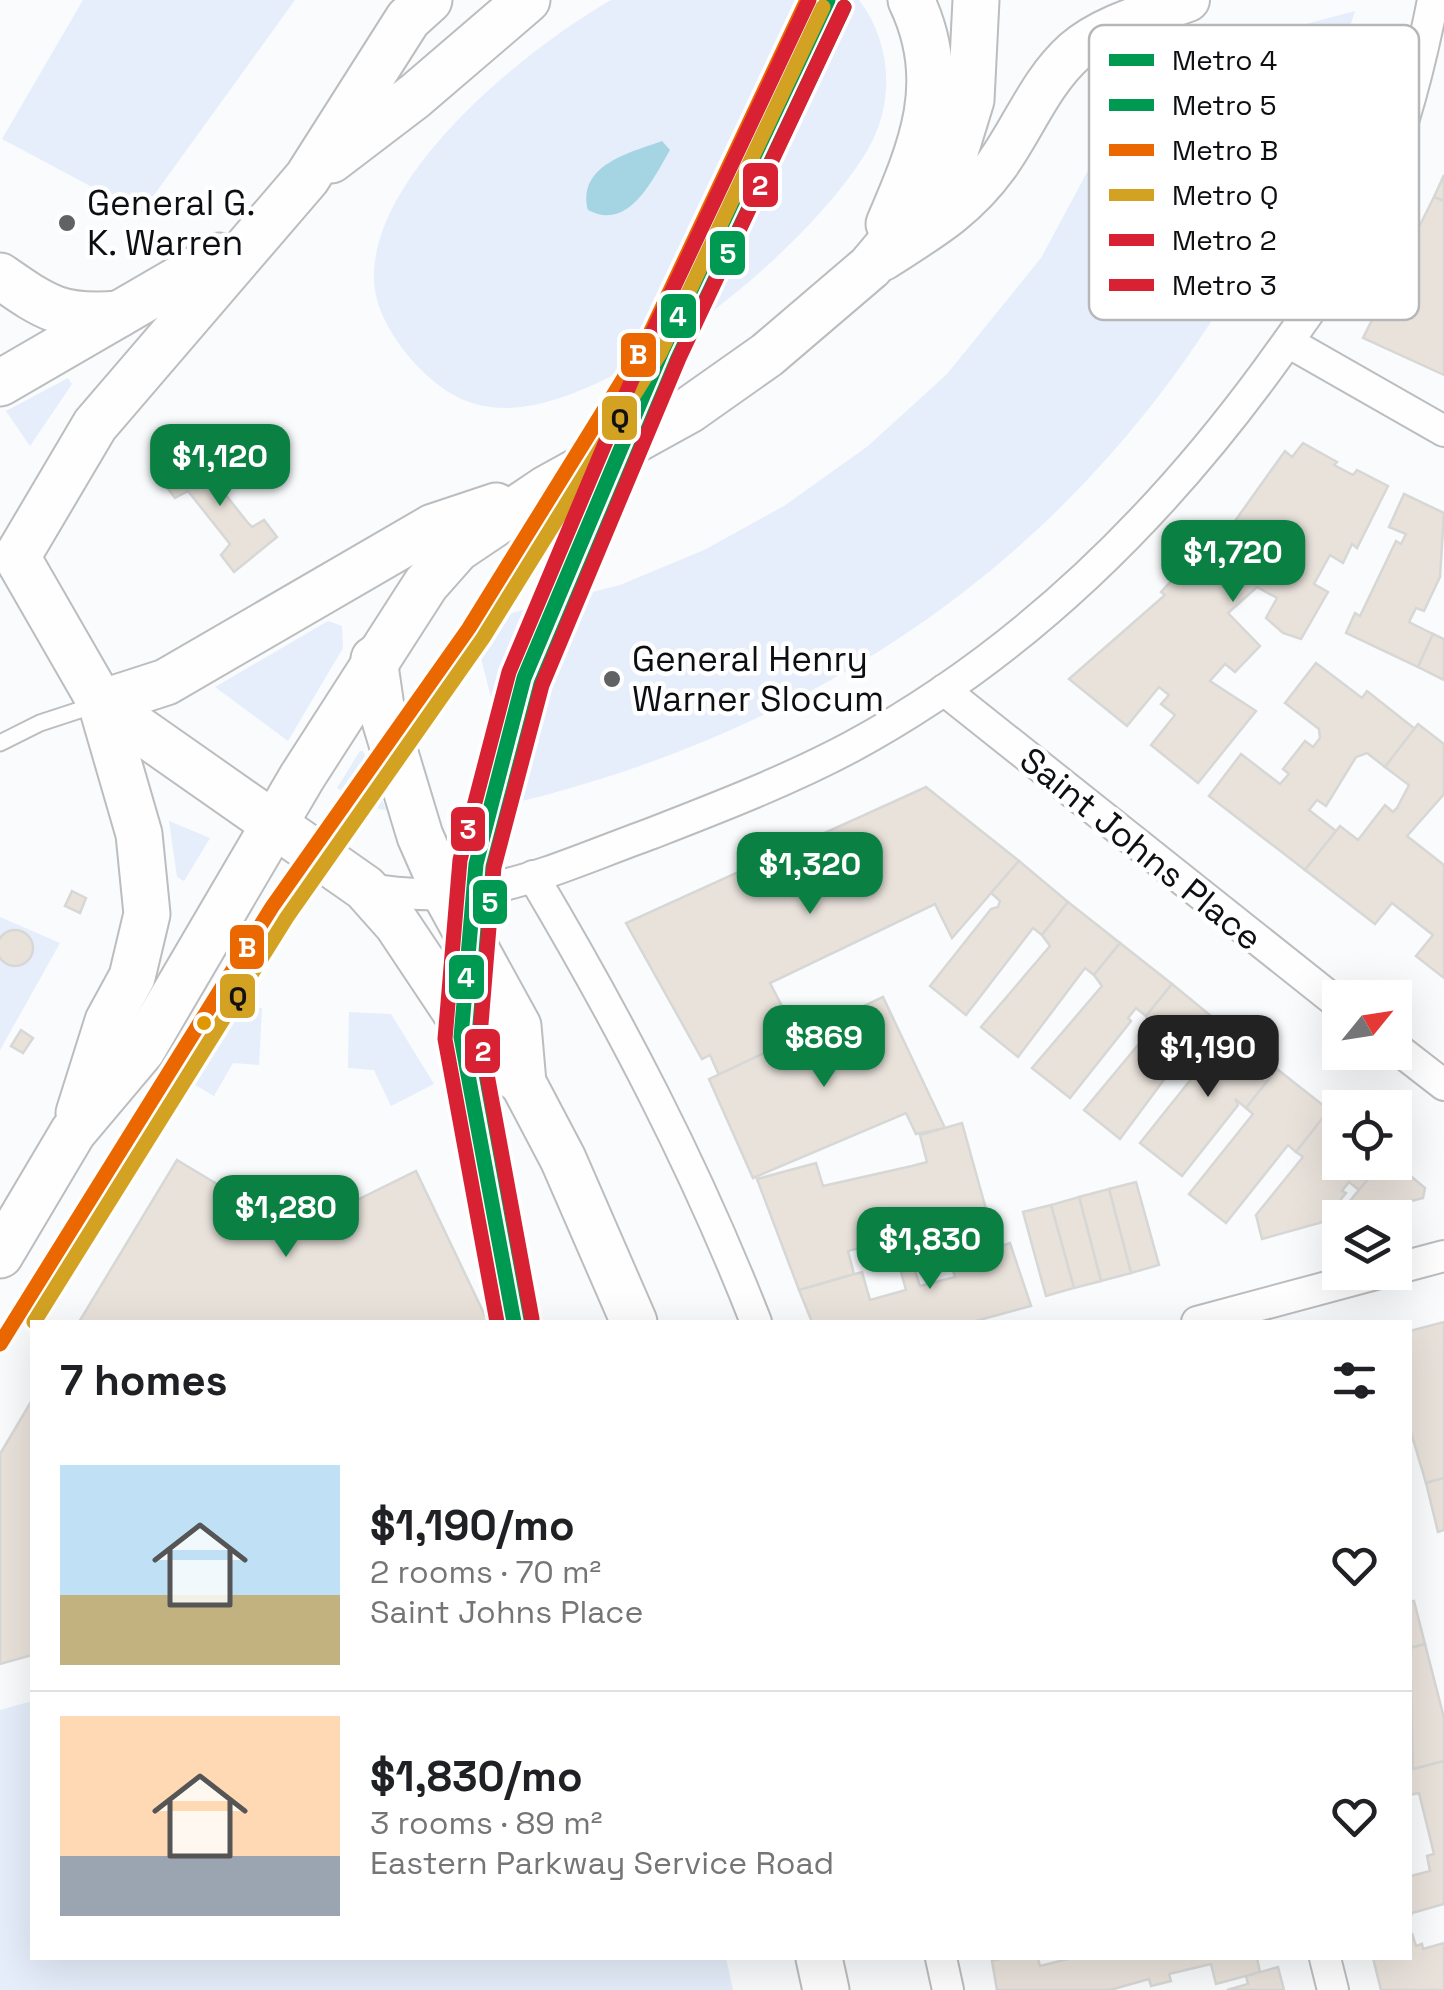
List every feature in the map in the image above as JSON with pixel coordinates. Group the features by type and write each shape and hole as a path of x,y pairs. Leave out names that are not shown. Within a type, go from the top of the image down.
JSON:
{"main road":[{"path":"307,178 408,19 429,0"},
{"path":"74,1132 108,1020 132,977 147,914 139,834 101,704 8,553 95,425 254,234 307,178 415,96 526,0"},
{"path":"870,267 907,181 929,107 930,52 912,0"},
{"path":"870,267 937,188 956,152 976,65 976,0"},
{"path":"1125,25 1188,0"},
{"path":"0,1255 74,1132 142,1050 273,824 374,659 426,584 457,550 546,489 689,410 767,355 870,267 956,214 996,166 1058,68 1089,42"},
{"path":"0,383 254,234"},
{"path":"0,276 51,312 72,316 122,314"},
{"path":"101,704 166,682 433,527 546,489"},
{"path":"374,659 380,707 397,766 446,895 518,1026 523,1083 563,1158 633,1320"},
{"path":"101,704 366,888 398,924 481,1050 523,1083"},
{"path":"819,1960 826,1990"}],"street":[{"path":"1419,69 1434,0"},
{"path":"366,888 411,896 491,892 775,782 849,748 944,690 1111,556 1214,443 1302,320"},
{"path":"1288,342 1444,432"},
{"name":"Saint Johns Place","path":"944,690 1322,991"},
{"path":"533,876 610,1006 668,1117 755,1320"},
{"path":"1412,1060 1444,1085"},
{"path":"1412,1264 1444,1256"},
{"path":"1204,1320 1322,1288"},
{"path":"941,1960 948,1990"},
{"path":"1326,1960 1334,1990"}],"lane":[{"path":"0,743 40,723 101,704"}],"shaded area":[{"path":"83,0 295,0 141,213 2,139"},
{"path":"611,0 859,0 878,35 886,73 886,93 877,131 841,188 804,230 710,313 657,350 604,380 554,400 508,408 464,400 416,365 382,315 374,271 382,232 402,192 429,152 463,115 539,48"},
{"path":"1355,11 1350,25 1302,25"},
{"path":"1089,169 1089,320 1211,320 1144,415 1045,522 933,615 807,693 669,755 518,802 476,639 496,617 620,585 704,550 784,506 868,446 947,374 1041,258"},
{"path":"68,378 72,384 30,446 6,411"},
{"path":"328,621 342,626 343,648 288,741 215,687"},
{"path":"360,751 386,810 367,807 337,788"},
{"path":"169,821 210,838 184,881 177,877"},
{"path":"0,917 60,943 0,1050"},
{"path":"227,1007 262,1008 259,1065 233,1063 214,1096 185,1079"},
{"path":"349,1012 391,1014 434,1084 391,1106 374,1070 348,1068"},
{"path":"30,1702 30,1960 726,1960 733,1990 0,1990 0,1710"}],"water":[{"path":"662,141 670,150 638,199 616,214 588,210 590,182 598,172 621,156"}],"building":[{"path":"1444,175 1444,201 1434,197"},
{"path":"1434,197 1444,201 1444,375 1363,338 1372,320 1419,320 1419,227"},
{"path":"1303,443 1353,475 1357,470 1388,486 1357,548 1352,544 1343,563 1330,555 1314,584 1328,592 1301,639 1283,633 1266,618 1277,598 1257,587 1228,613 1260,646 1235,672 1225,664 1210,681 1256,711 1198,783 1151,745 1175,715 1161,704 1169,695 1159,687 1127,726 1069,679 1165,595 1161,592 1224,524 1230,528 1285,451 1292,457"},
{"path":"205,447 218,463 209,474 248,523 252,527 264,520 277,537 234,572 221,555 230,544 188,491 175,498 162,481"},
{"path":"1404,494 1444,513 1440,577 1424,611 1416,608 1409,622 1433,634 1418,667 1346,633 1355,613 1360,616 1396,541 1401,544 1406,534 1389,527"},
{"path":"1433,634 1444,639 1444,680 1418,667"},
{"path":"1316,663 1362,698 1367,691 1415,729 1385,767 1367,753 1356,757 1326,806 1317,800 1309,810 1336,831 1305,870 1209,796 1241,754 1280,784 1289,774 1283,769 1305,741 1313,747 1320,738 1319,729 1285,703"},
{"path":"1418,724 1444,744 1444,794 1407,836 1444,865 1444,978 1416,956 1433,935 1392,903 1375,924 1305,870 1340,826 1358,840 1385,805 1393,812 1397,808 1409,785 1385,767"},
{"path":"926,787 1019,861 952,938 935,904 770,983 798,1037 719,1075 710,1055 702,1059 626,923"},
{"path":"1019,861 1068,902 1042,935 1033,928 966,1015 930,986 991,909 998,907 1000,901 991,893"},
{"path":"72,891 86,898 80,913 65,906"},
{"path":"1068,902 1120,943 1094,975 1085,968 1018,1057 981,1027 1050,946 1042,935"},
{"path":"8,931 22,931 32,941 32,955 22,965 8,965 -1,956 -1,940"},
{"path":"1120,943 1172,984 1146,1016 1136,1008 1128,1018 1131,1021 1070,1098 1032,1068 1102,986 1094,975"},
{"path":"1172,984 1222,1025 1196,1057 1188,1050 1183,1054 1120,1139 1084,1110 1153,1027 1146,1016"},
{"path":"883,997 945,1128 916,1134 906,1113 753,1178 709,1079"},
{"path":"1222,1025 1277,1069 1246,1108 1235,1099 1238,1105 1182,1176 1140,1143 1196,1073 1200,1076 1206,1069 1196,1057"},
{"path":"21,1030 33,1038 23,1053 11,1046"},
{"path":"1277,1069 1322,1104 1322,1119 1296,1152 1288,1145 1226,1223 1189,1194 1253,1114 1246,1108"},
{"path":"1322,1119 1322,1180 1367,1180 1359,1190 1349,1182 1340,1200 1322,1200 1322,1222 1262,1239 1256,1215 1303,1157 1296,1152"},
{"path":"962,1123 994,1238 947,1251 938,1232 930,1229 903,1236 900,1225 888,1228 891,1239 848,1251 854,1274 799,1290 757,1179 816,1163 823,1186 927,1162 920,1135"},
{"path":"177,1160 232,1193 295,1207 359,1199 416,1171 487,1320 80,1320"},
{"path":"1412,1177 1425,1188 1423,1198 1412,1201 1351,1200 1367,1180"},
{"path":"1136,1182 1159,1265 1131,1273 1109,1189"},
{"path":"1109,1189 1131,1273 1101,1281 1079,1197"},
{"path":"1079,1197 1101,1281 1074,1288 1051,1205"},
{"path":"1051,1205 1074,1288 1046,1296 1023,1212"},
{"path":"999,1236 1001,1246 1010,1243 1031,1306 979,1320 811,1320 799,1290 862,1272 870,1300 906,1290 901,1272 914,1268 920,1286 955,1277 947,1251"},
{"path":"1444,1322 1444,1478 1426,1483 1412,1436 1412,1330"},
{"path":"30,1403 30,1656 0,1664 0,1454"},
{"path":"1444,1478 1444,1530 1438,1532 1426,1483"},
{"path":"1412,1602 1425,1644 1412,1647"},
{"path":"1425,1644 1444,1718 1444,1761 1413,1769 1412,1729 1412,1647"},
{"path":"1444,1761 1444,1904 1412,1913 1412,1876 1430,1871 1427,1856 1434,1854 1419,1793 1412,1795 1412,1769"},
{"path":"1412,1933 1416,1946 1422,1944 1423,1949 1444,1943 1444,1990 1381,1990 1374,1960 1412,1960"},
{"path":"1038,1960 1040,1966 1064,1960 1257,1960 1260,1972 1216,1984 1211,1964 1169,1974 1171,1981 1151,1986 1149,1979 1110,1990 997,1990 992,1961"},
{"path":"1278,1967 1284,1990 1227,1990 1248,1984 1246,1976"}],"metro line":[{"name":"B","path":"0,1344 272,907 469,628 645,344 807,0"},
{"name":"3","path":"497,1320 445,1039 460,860 509,672 647,344 809,0"},
{"name":"4","path":"514,1320 461,1037 476,864 524,678 662,351 828,0"},
{"name":"Q","path":"35,1320 287,917 483,638 660,353 823,7"},
{"name":"5","path":"531,1319 479,1036 493,867 541,684 678,358 844,7"},
{"name":"2","path":"532,1319 480,1036 494,867 542,685 679,358 844,7"}],"place":[{"name":"General G. K. Warren","path":"67,223"},
{"name":"General Henry Warner Slocum","path":"612,679"}]}
